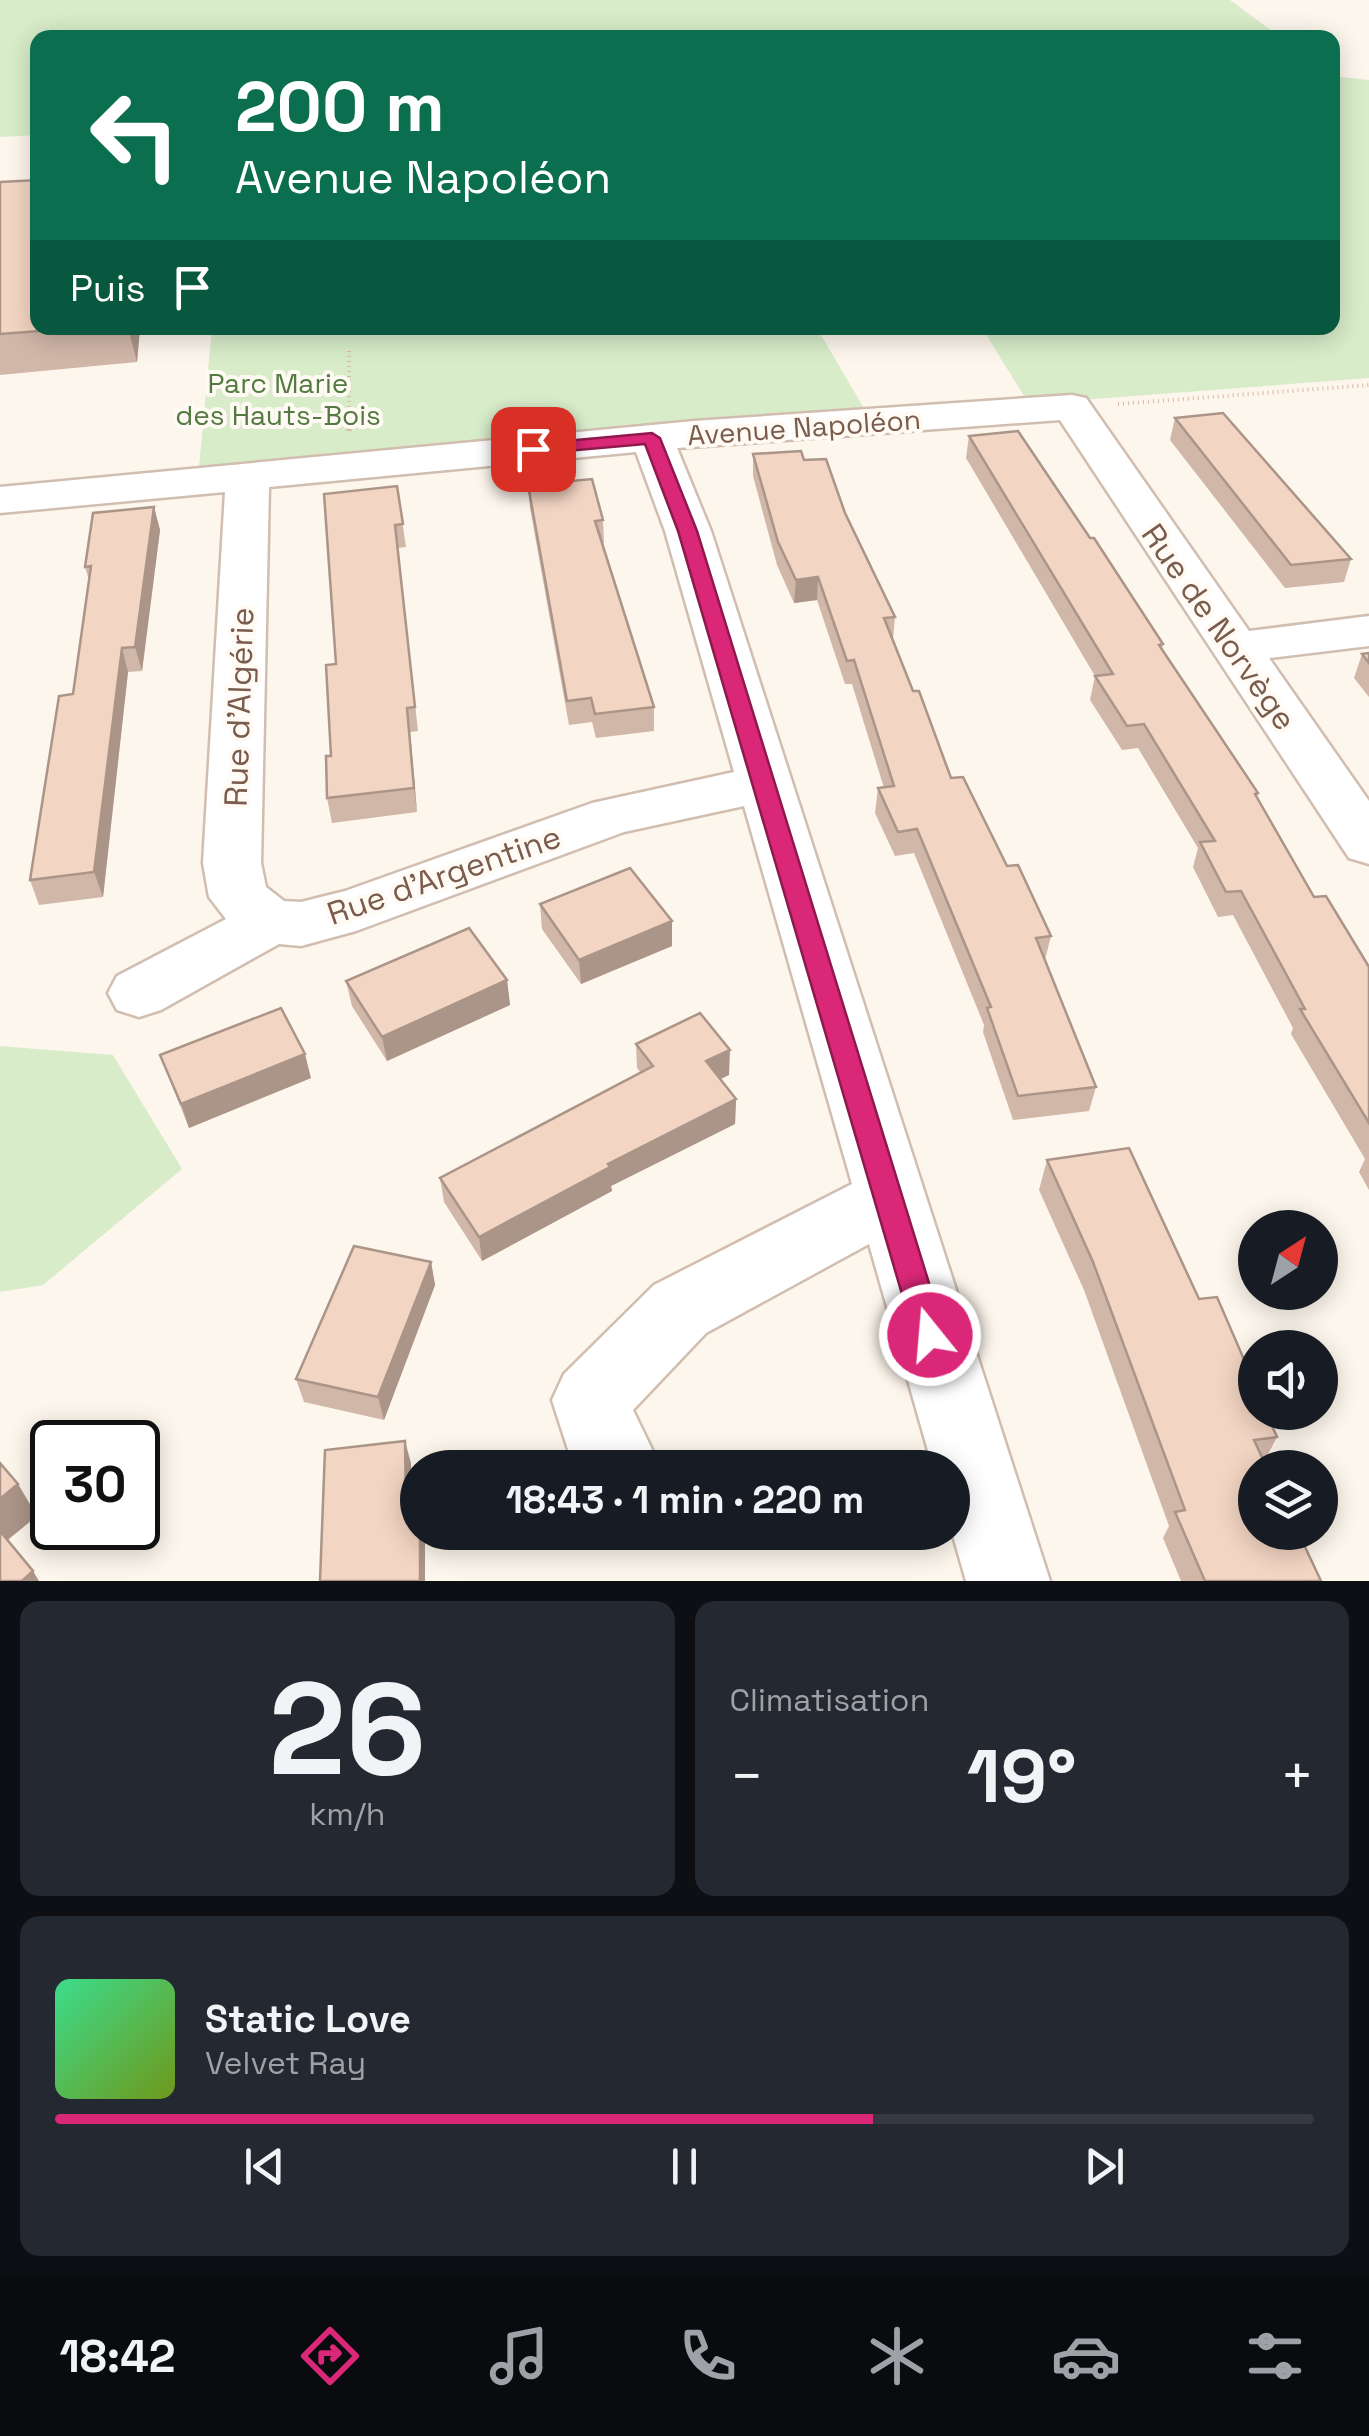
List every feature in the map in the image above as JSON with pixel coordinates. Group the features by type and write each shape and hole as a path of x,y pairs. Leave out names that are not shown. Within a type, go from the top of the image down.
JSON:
{"street":[{"name":"Avenue Napoléon","path":"0,500 652,438 1072,408"},
{"name":"Rue de Norvège","path":"1072,408 1369,844"},
{"path":"652,438 688,531 888,1199 956,1450"},
{"name":"Rue d'Algérie","path":"248,476 232,862 238,897 270,922"},
{"path":"1232,648 1369,631"},
{"name":"Rue d'Argentine","path":"139,993 270,922 301,924 356,910 612,816 762,784"},
{"path":"607,1450 591,1400 680,1309 888,1199"},
{"path":"970,1492 1008,1581"}],"path":[{"path":"346,466 349,352"},
{"path":"1072,408 1369,385"}],"green space":[{"path":"0,0 1230,0 1271,30 30,30 30,135 0,137"},
{"path":"1340,77 1369,80 1369,378 1029,404 986,335 1340,335"},
{"name":"Parc Marie des Hauts-Bois","path":"211,335 821,335 869,417 198,478"},
{"path":"0,1046 113,1055 182,1169 43,1285 0,1292"}],"building":[{"path":"30,180 30,332 0,334 0,182"},
{"path":"1223,413 1351,559 1291,565 1175,418"},
{"path":"1018,431 1090,538 1094,538 1163,644 1159,645 1258,793 1255,794 1314,897 1326,896 1369,967 1369,1123 1300,1009 1305,1009 1241,891 1226,892 1200,842 1215,841 1144,724 1127,726 1095,676 1113,674 969,436"},
{"path":"801,451 804,460 826,459 845,513 895,617 884,618 913,691 919,691 951,778 963,777 1007,866 1018,865 1051,936 1036,938 1096,1087 1018,1096 987,1008 991,1007 917,829 898,832 878,788 894,786 854,660 847,661 818,577 796,580 778,542 753,454"},
{"path":"592,479 603,520 595,521 654,707 595,714 591,698 567,701 528,485"},
{"path":"397,486 403,524 395,525 415,707 407,708 414,788 327,798 326,756 331,756 326,665 336,664 324,494"},
{"path":"154,507 135,647 122,648 94,872 30,880 59,696 73,694 91,566 85,567 93,513"},
{"path":"630,868 672,921 579,960 540,904"},
{"path":"469,928 507,980 382,1037 346,981"},
{"path":"281,1008 305,1054 181,1104 160,1055"},
{"path":"700,1013 730,1050 706,1061 736,1099 608,1164 610,1167 479,1237 440,1178 653,1066 636,1044"},
{"path":"1129,1148 1199,1299 1217,1297 1238,1346 1238,1430 1274,1430 1277,1437 1254,1440 1259,1450 1238,1450 1238,1550 1306,1550 1321,1581 1205,1581 1175,1512 1185,1510 1093,1262 1047,1160"},
{"path":"354,1246 431,1262 378,1397 296,1379"},
{"path":"405,1441 405,1450 400,1450 400,1550 420,1550 420,1581 320,1581 325,1450"},
{"path":"0,1463 18,1484 0,1499"},
{"path":"0,1531 33,1571 22,1581 0,1581"}],"route":[{"path":"533,449 652,438 688,531 930,1335"}]}
